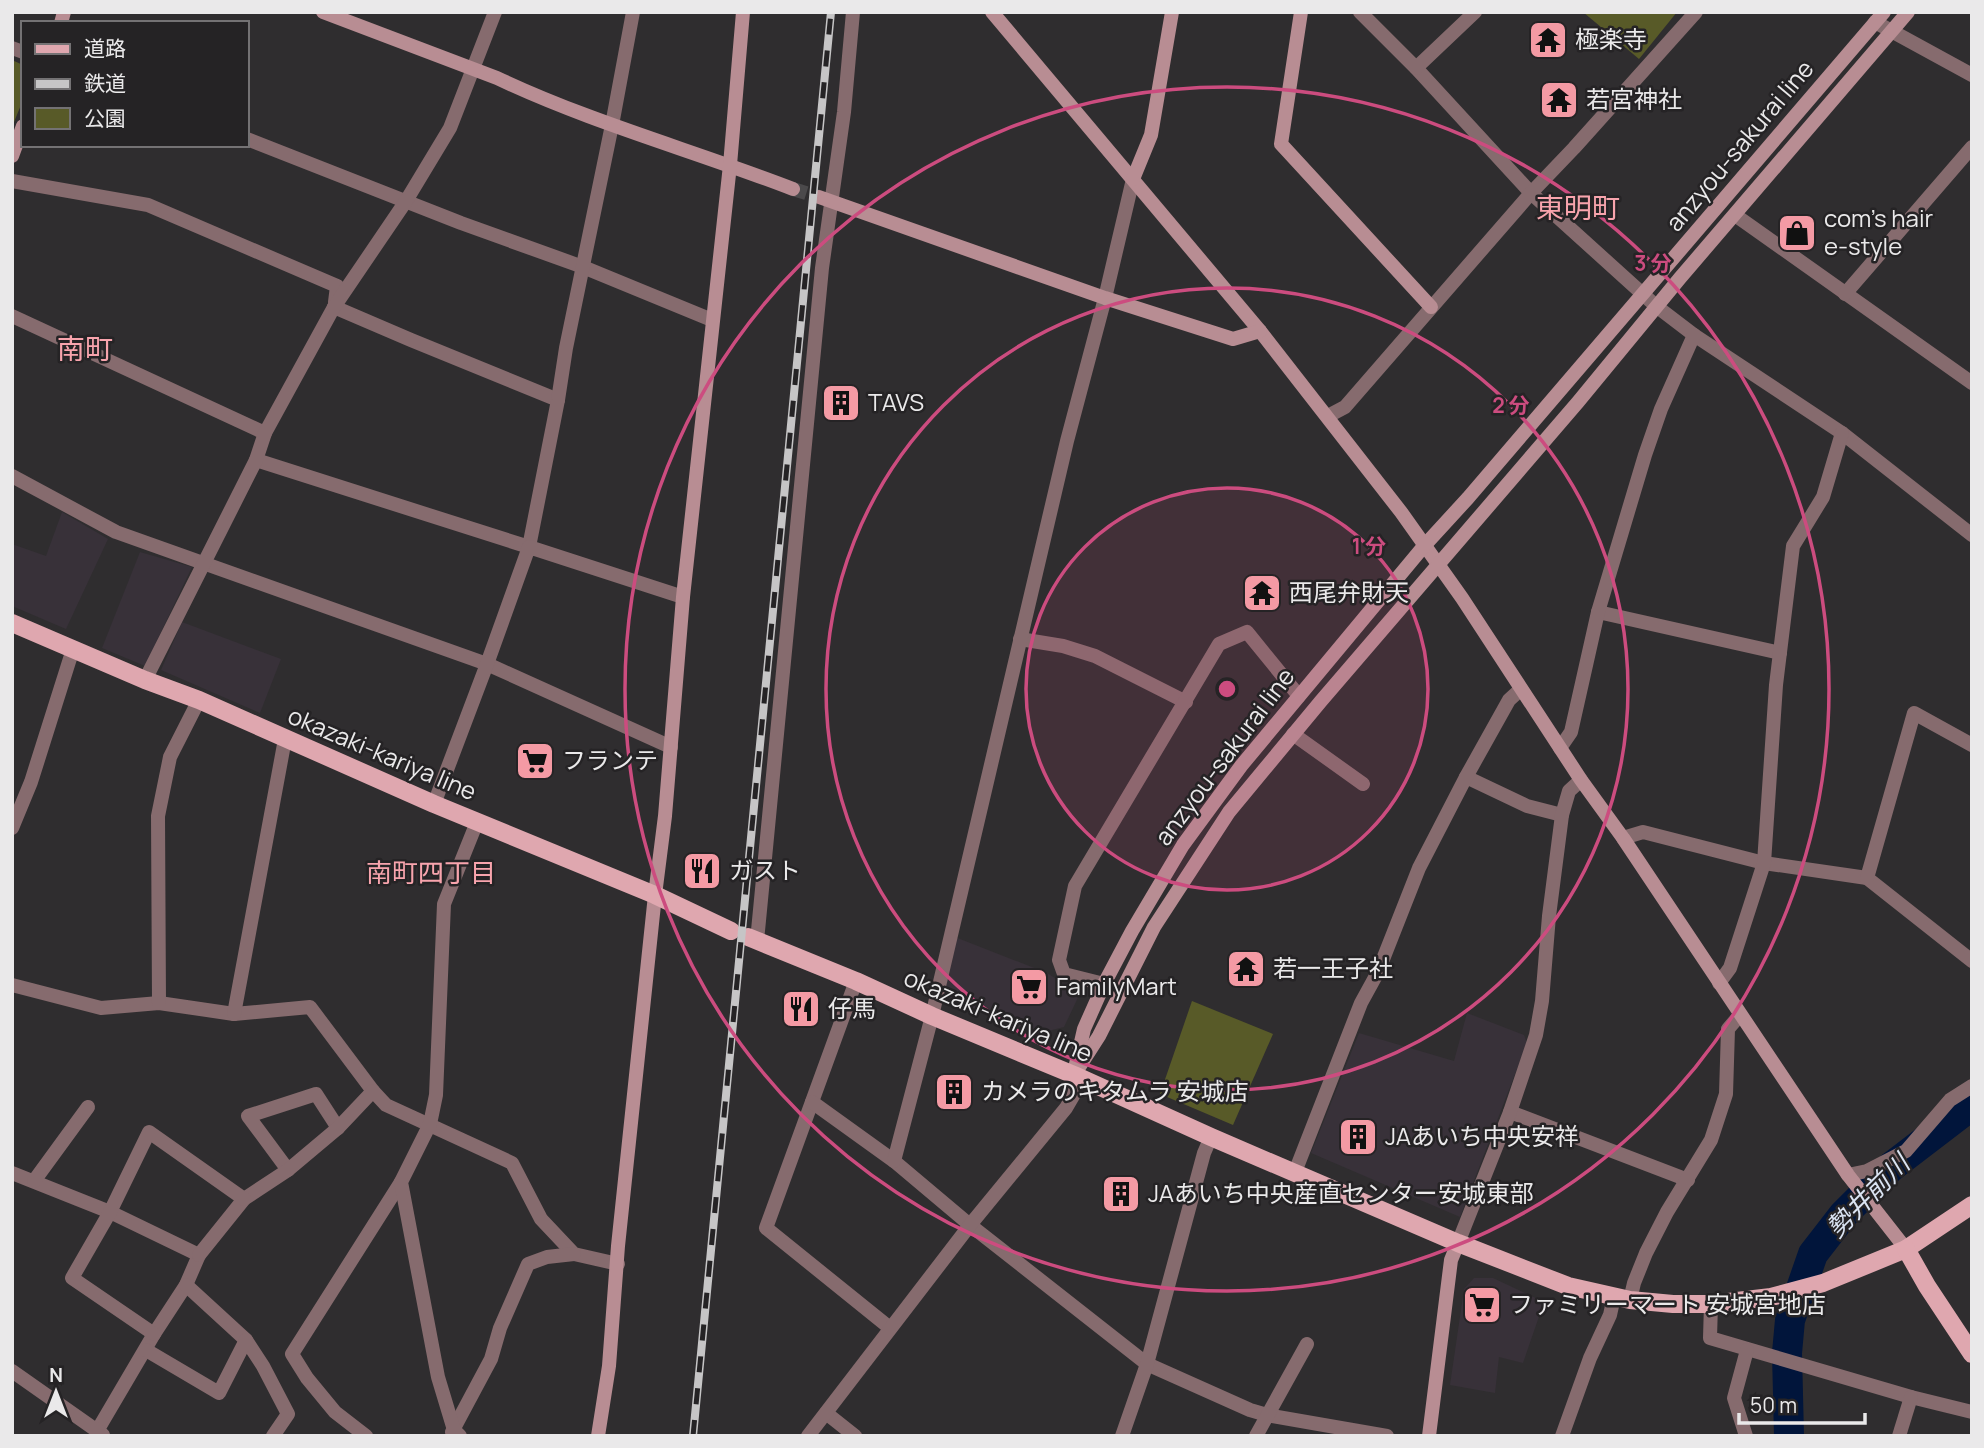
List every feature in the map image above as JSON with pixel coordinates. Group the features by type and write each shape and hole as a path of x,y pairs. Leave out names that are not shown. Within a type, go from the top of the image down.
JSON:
{"main road":[{"name":"okazaki-kariya line","path":"12,623 199,700 434,804 655,895 745,937 856,981 1458,1243 1568,1286 1622,1298 1673,1304 1711,1304 1772,1297 1823,1283 1906,1249 1972,1205"},
{"path":"1906,1249 1972,1354"}],"street":[{"path":"323,12 612,125 793,189"},
{"path":"145,680 256,460 265,433 334,307 406,201 450,128 495,12"},
{"path":"434,804 529,547 633,12"},
{"path":"598,1436 609,1366 665,816 682,597 730,165 743,12"},
{"path":"745,937 820,279 825,199 844,112 853,12"},
{"path":"992,12 1260,331 1401,512 1848,1175 1906,1249"},
{"path":"894,1161 932,1016 1067,442 1133,179 1150,135 1172,12"},
{"path":"1301,12 1281,144 1431,307"},
{"path":"1360,12 1416,68 1531,193 1643,295 1694,335 1842,433 1972,535"},
{"path":"1416,68 1475,12"},
{"path":"1328,416 1345,407 1531,193 1696,12"},
{"name":"anzyou-sakurai line","path":"1074,1075 1098,1036 1154,927 1229,812 1578,402 1656,306 1909,12"},
{"path":"1880,17 1893,32 1972,75"},
{"name":"anzyou-sakurai line","path":"1074,1075 1084,1029 1132,930 1183,845 1241,766 1424,546 1880,17"},
{"path":"12,156 21,132"},
{"path":"248,139 583,267 712,320"},
{"path":"1845,294 1972,147"},
{"path":"12,181 148,205 337,286 334,307"},
{"path":"825,199 1105,298 1233,339 1260,331"},
{"path":"1735,215 1972,383"},
{"path":"334,307 558,400"},
{"path":"12,316 265,433"},
{"path":"1560,748 1571,733 1598,612 1645,455 1661,409 1694,335"},
{"path":"1720,983 1730,968 1764,863 1780,653 1793,546 1824,497 1842,433"},
{"path":"256,460 682,597"},
{"path":"12,476 116,532 487,664 671,747"},
{"path":"1598,612 1780,653"},
{"path":"1104,984 1064,974 1059,960 1075,886 1219,644 1247,632 1299,696"},
{"path":"1020,639 1063,646 1095,656 1186,702"},
{"path":"12,828 31,782 73,649"},
{"path":"1295,1172 1419,868 1509,700 1521,688"},
{"path":"159,1003 158,816 170,757 199,700"},
{"path":"1867,878 1914,713 1972,745"},
{"path":"1293,734 1363,784"},
{"path":"234,1014 285,739"},
{"path":"1466,777 1527,806 1562,815"},
{"path":"1429,1436 1451,1261 1510,1112 1536,1035 1562,815 1569,792 1581,780"},
{"path":"366,1436 335,1412 307,1378 292,1354 401,1182 430,1124 436,1095 444,904 477,822"},
{"path":"1623,838 1643,832 1764,863 1867,878 1972,961"},
{"path":"856,981 766,1228 890,1328"},
{"path":"12,985 101,1008 159,1003 234,1014 310,1007 386,1105 512,1163 541,1219 574,1254"},
{"path":"1562,1436 1590,1358 1610,1315 1634,1283 1667,1212 1712,1140 1726,1094 1728,1029 1740,1014"},
{"path":"808,1436 971,1225 1066,1108 1073,1096 1074,1075"},
{"path":"1848,1175 1867,1171 1906,1151 1950,1100 1972,1086"},
{"path":"12,1371 101,1433 154,1334 186,1285 199,1255 244,1199 288,1170 338,1128 373,1091"},
{"path":"288,1170 248,1116 316,1094 338,1128"},
{"path":"812,1102 894,1161 1147,1364 1250,1410 1387,1436"},
{"path":"34,1181 88,1107"},
{"path":"1510,1112 1688,1180"},
{"path":"154,1334 72,1278 110,1212 149,1132 244,1199"},
{"path":"1122,1436 1147,1364 1210,1137"},
{"path":"12,1173 110,1212 199,1255"},
{"path":"401,1182 436,1364 454,1434"},
{"path":"454,1434 491,1359 500,1328 528,1264 547,1257 574,1254 618,1264"},
{"path":"186,1285 246,1340 263,1366 288,1414 273,1436"},
{"path":"1711,1304 1710,1338 1910,1397 1972,1412"},
{"path":"146,1350 219,1394 246,1340"},
{"path":"1256,1436 1307,1344"},
{"path":"1746,1350 1734,1398 1746,1436"},
{"path":"1899,1436 1910,1397"},
{"path":"826,1413 855,1436"}],"shaded area":[{"path":"62,512 108,539 66,629 12,606 12,544 46,556"},
{"path":"140,552 192,567 145,666 102,648"},
{"path":"182,622 281,659 260,713 161,670"},
{"path":"955,937 1047,973 1061,982 1083,987 1064,1027 1036,1034 941,995"},
{"name":"JAあいち中央安祥","path":"1467,1013 1524,1035 1527,1043 1460,1217 1311,1153 1359,1033 1454,1061"},
{"path":"1474,1278 1493,1278 1544,1302 1523,1363 1499,1357 1495,1393 1450,1385 1464,1289"}],"green space":[{"path":"1583,12 1677,12 1639,59"},
{"path":"12,60 21,64 21,105 12,127"},
{"path":"1192,1001 1273,1034 1233,1125 1160,1094"}],"waterway":[{"name":"勢井前川","path":"1789,1436 1787,1353 1790,1320 1813,1254 1844,1214 1891,1167 1972,1105"}],"tunnel":[{"path":"793,189 819,197"}],"railway":[{"path":"693,1436 831,12"}],"place":[{"name":"極楽寺","path":"1548,40"},
{"name":"若宮神社","path":"1559,100"},
{"name":"com's hair e-style","path":"1797,233"},
{"name":"TAVS","path":"841,403"},
{"name":"西尾弁財天","path":"1262,593"},
{"name":"フランテ","path":"535,761"},
{"name":"ガスト","path":"702,871"},
{"name":"若一王子社","path":"1246,969"},
{"name":"FamilyMart","path":"1029,987"},
{"name":"仔馬","path":"801,1009"},
{"name":"カメラのキタムラ 安城店","path":"954,1092"},
{"name":"JAあいち中央安祥","path":"1358,1137"},
{"name":"JAあいち中央産直センター安城東部","path":"1121,1194"},
{"name":"ファミリーマート 安城宮地店","path":"1482,1305"}],"district":[{"name":"東明町","path":"1578,208"},
{"name":"南町","path":"85,349"},
{"name":"南町四丁目","path":"431,873"}]}
